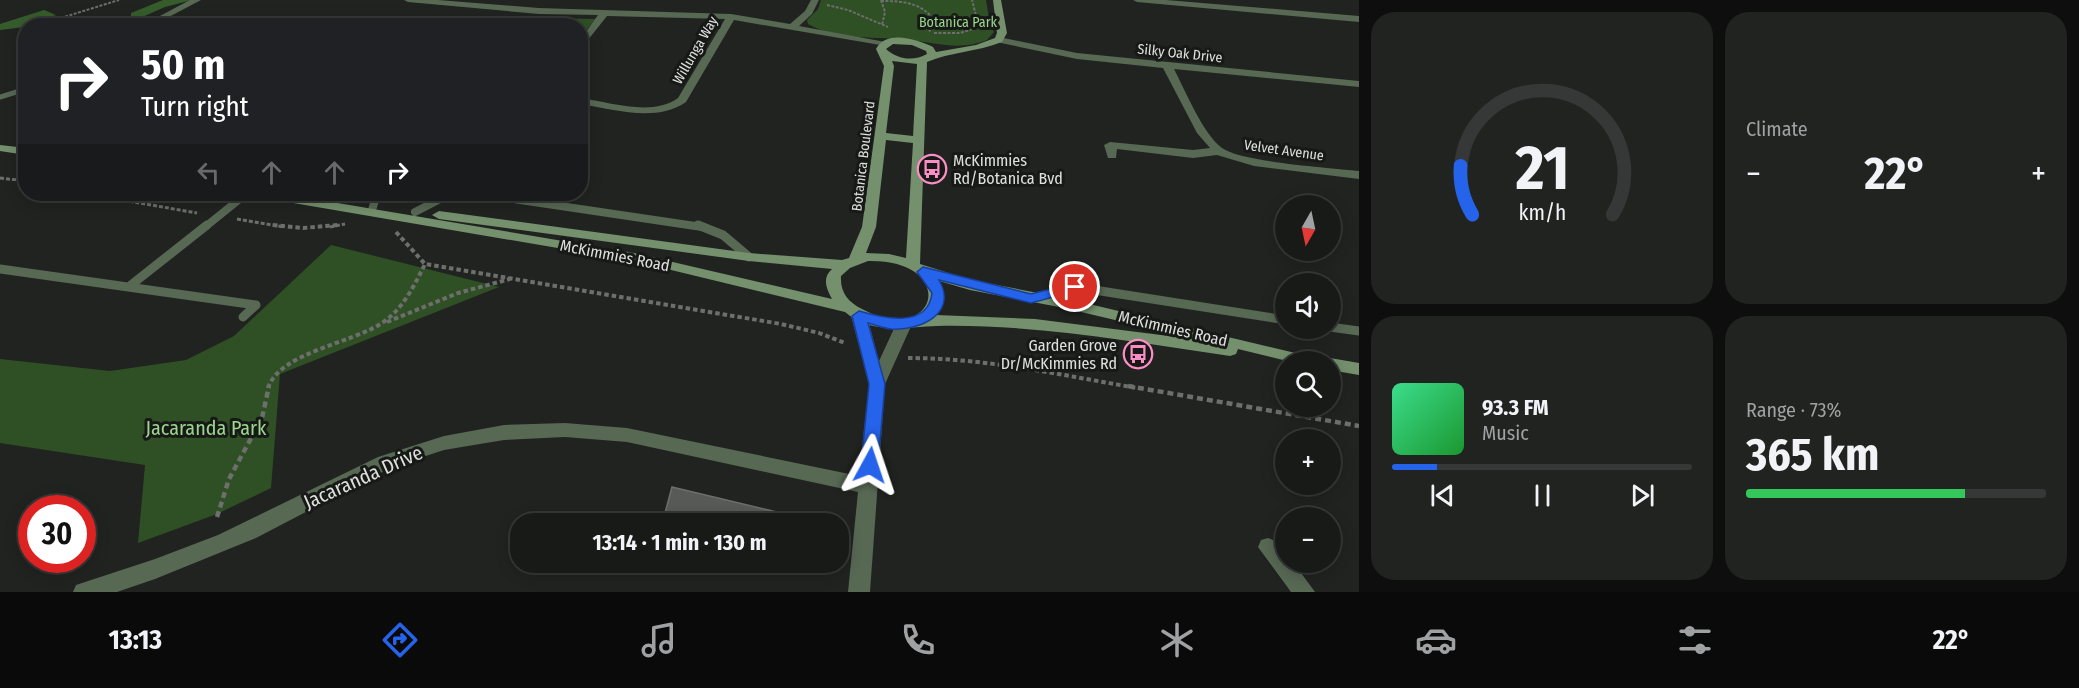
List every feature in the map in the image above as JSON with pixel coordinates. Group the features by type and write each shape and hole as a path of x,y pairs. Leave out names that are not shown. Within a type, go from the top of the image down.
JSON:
{"main road":[{"path":"884,49 906,61 927,54 986,46 999,40 1002,33 998,0"},
{"path":"884,49 906,41 927,54"},
{"name":"Botanica Boulevard","path":"849,262 865,242 869,227 889,66 884,49"},
{"path":"918,268 917,140 927,54"},
{"path":"880,136 917,140"},
{"path":"2,147 18,150"},
{"name":"McKimmies Road","path":"308,201 634,257 852,312"},
{"name":"McKimmies Road","path":"377,212 415,212 749,257 849,262"},
{"path":"890,258 918,268 933,282 939,293 938,304 930,314 911,323 889,324 852,312 836,296 832,285 835,274 849,262 890,258"},
{"name":"McKimmies Road","path":"918,268 1031,298 1064,303 1275,352"},
{"name":"McKimmies Road","path":"911,323 980,320 1065,328 1275,356"},
{"path":"1341,366 1359,369"}],"street":[{"path":"162,17 197,0"},
{"path":"408,0 539,11 731,17 793,26 884,49"},
{"path":"539,11 550,0"},
{"path":"1137,0 1359,19"},
{"path":"793,26 809,12 815,1"},
{"path":"588,36 605,12"},
{"name":"Willunga Way","path":"588,102 649,110 674,108 682,100 731,17"},
{"path":"846,38 873,41 884,49"},
{"name":"Silky Oak Drive","path":"999,40 1062,54 1359,84"},
{"path":"1167,65 1203,133 1218,151"},
{"name":"Velvet Avenue","path":"1112,155 1110,145 1193,154 1218,151 1254,162 1359,175"},
{"path":"852,312 870,352 877,384 859,592"},
{"path":"877,384 889,355 911,323"},
{"name":"Jacaranda Drive","path":"84,592 110,588 216,546 385,462 430,447 517,430 588,429 627,435 868,486"},
{"path":"1268,547 1304,592"}],"lane":[{"path":"0,99 18,92"},
{"path":"131,285 237,201"},
{"path":"377,201 377,212"},
{"path":"415,212 435,201"},
{"path":"528,201 698,225 723,235 749,257"},
{"path":"0,269 100,284 131,285 256,305 243,317"},
{"path":"1031,298 1075,287 1275,318"},
{"path":"1341,329 1359,331"}],"path":[{"path":"61,18 119,0"},
{"path":"873,41 882,25 885,12 880,0"},
{"path":"923,32 960,33 975,29 979,21 972,0"},
{"path":"815,1 848,10 891,28"},
{"path":"0,178 18,180"},
{"path":"129,201 302,230 324,230 353,223"},
{"path":"392,228 426,264 804,328 870,352"},
{"path":"384,323 406,302 426,264"},
{"path":"217,517 226,487 263,417 271,378 275,373 299,359 458,293 513,278"},
{"path":"889,355 916,359 950,358 987,362 1359,426"}],"green space":[{"path":"163,0 192,0 165,7 140,18 131,18 131,13"},
{"name":"Botanica Park","path":"821,0 986,0 990,25 994,32 987,40 958,46 832,33 808,24 807,20 818,9"},
{"path":"44,10 56,15 48,18 19,18"},
{"path":"18,18 18,28 0,30 0,24"},
{"path":"588,19 595,19 588,28"},
{"name":"Jacaranda Park","path":"331,245 499,287 280,374 271,488 217,514 138,543 145,465 0,443 0,359 110,371 186,360 234,336"}],"building":[{"path":"672,487 777,512 777,513 665,513"}],"place":[{"name":"McKimmies Rd/Botanica Bvd","path":"932,169"},
{"name":"Garden Grove Dr/McKimmies Rd","path":"1138,354"}],"route":[{"path":"870,465 877,384 859,316 889,324 904,324 917,321 930,314 938,304 939,293 933,282 923,272 1031,298 1075,287"}]}
